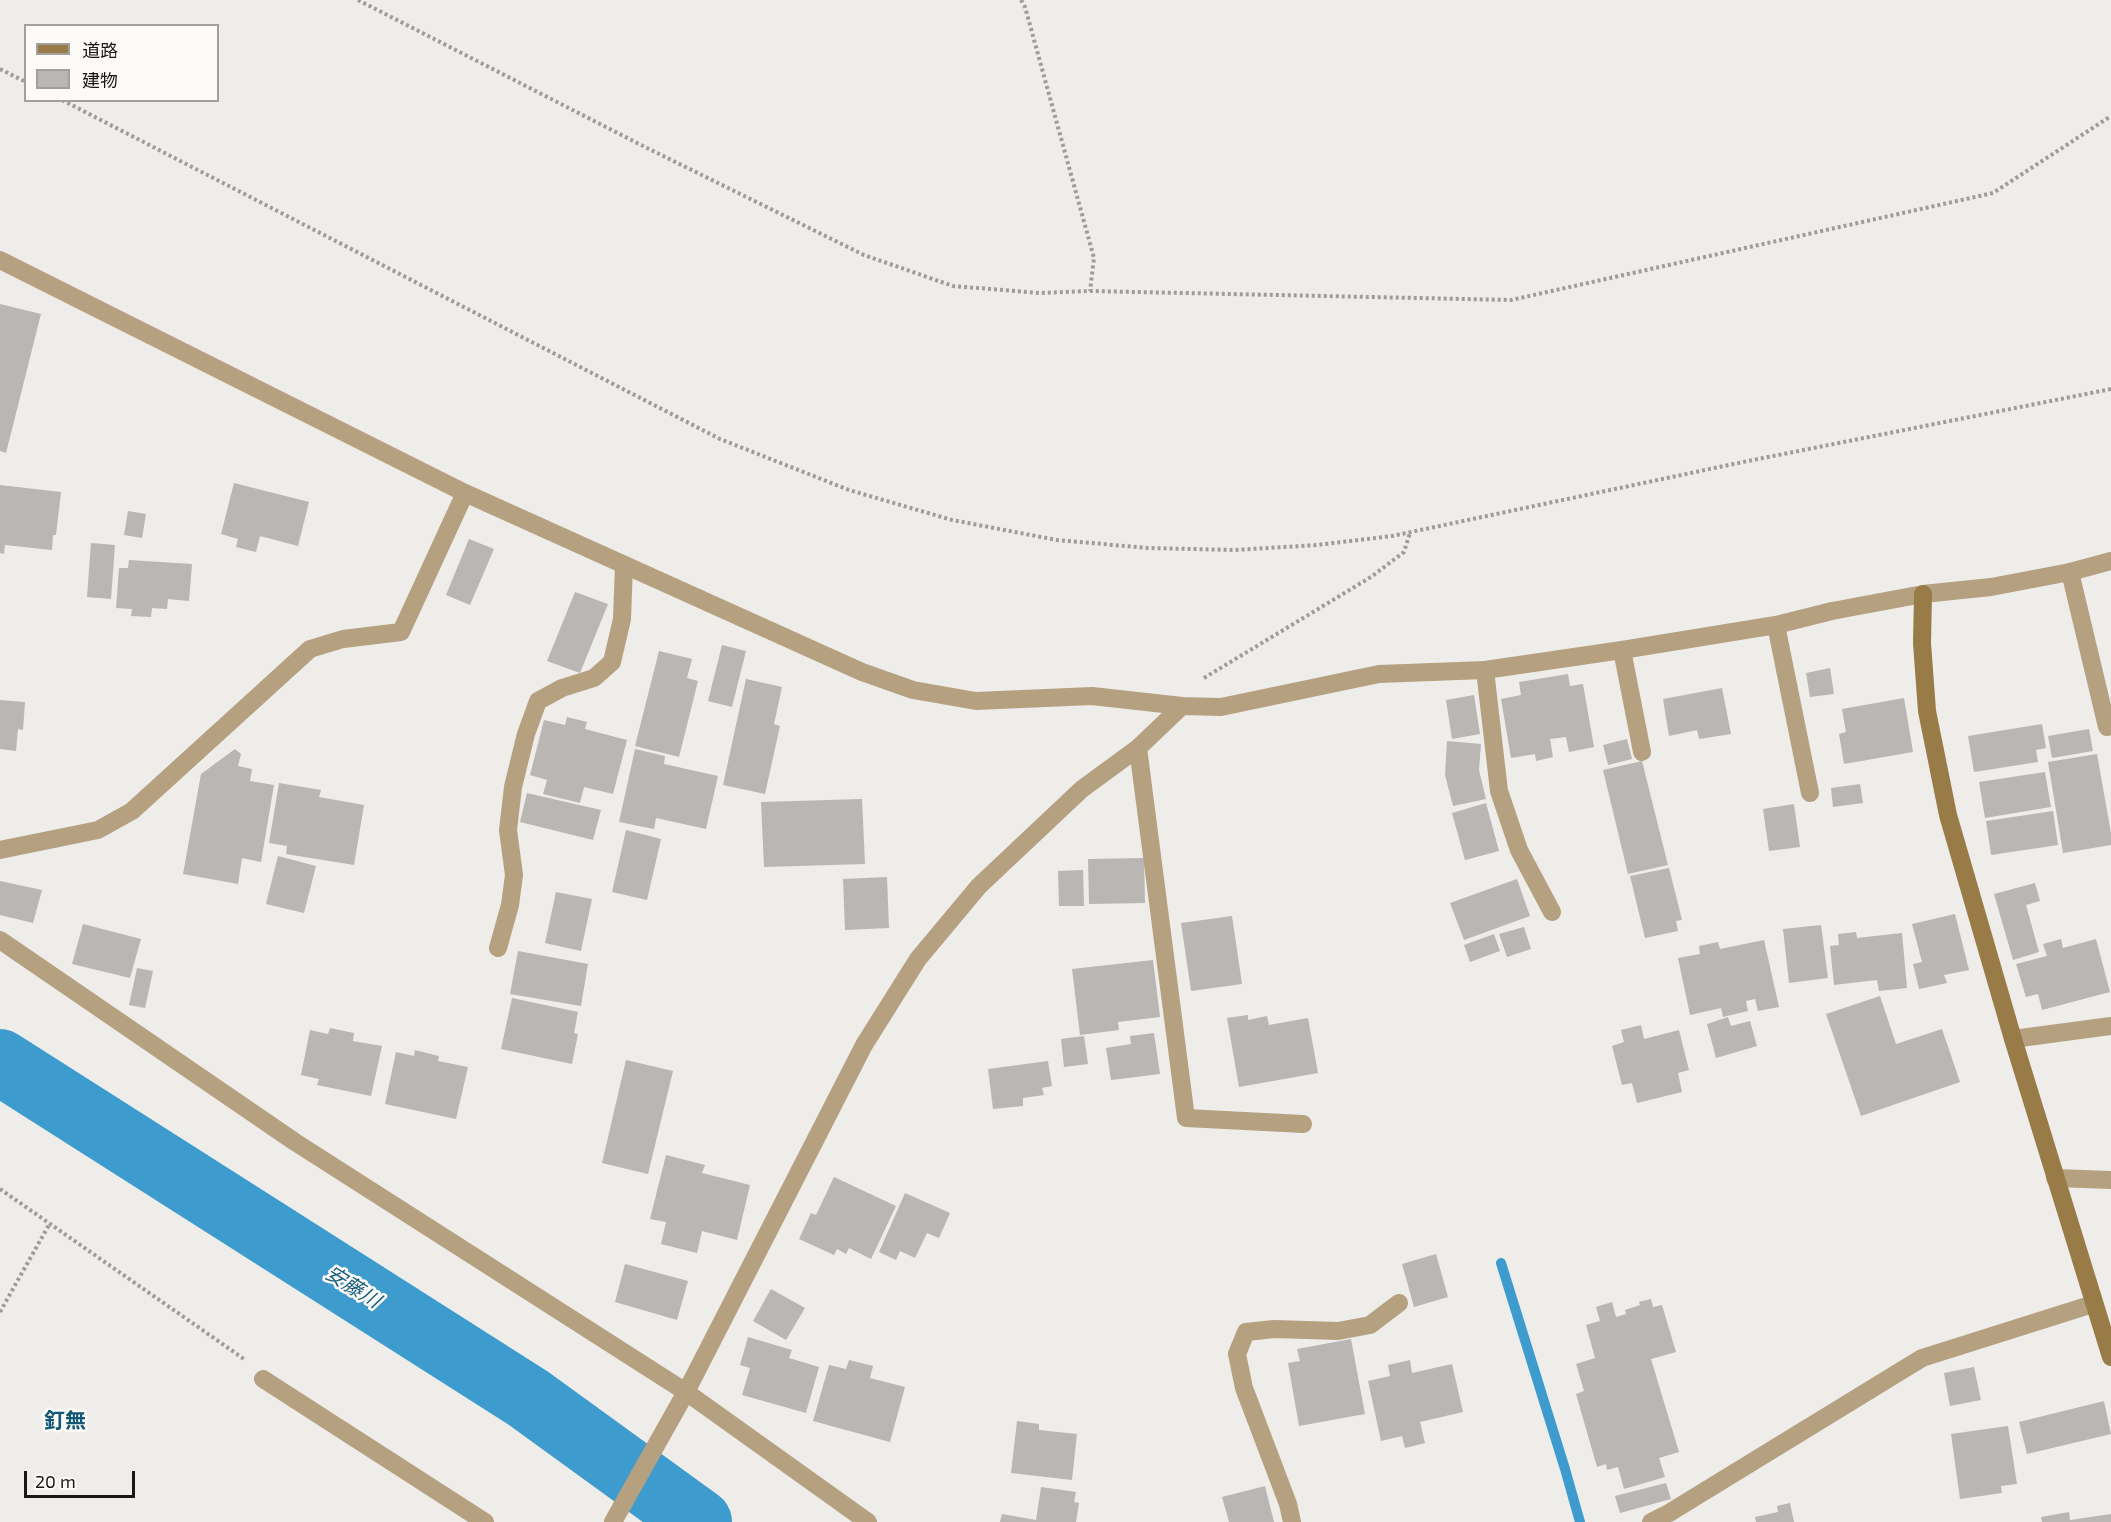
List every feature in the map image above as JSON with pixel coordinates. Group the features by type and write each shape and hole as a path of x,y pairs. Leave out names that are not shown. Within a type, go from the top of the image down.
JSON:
{"street":[{"path":"2,264 465,493 862,672 913,690 976,701 1092,696 1182,706 1221,707 1379,674 1485,670 1776,625 1832,611 1923,594 1991,587 2070,572 2111,561"},
{"path":"0,850 98,830 132,810 310,650 343,639 401,632 465,493"},
{"path":"498,948 510,905 514,875 508,830 513,788 526,734 538,701 562,688 594,678 612,662 622,620 624,565"},
{"path":"2070,572 2107,727"},
{"path":"1923,594 1922,642 1927,711 1948,815 2013,1040 2111,1357"},
{"path":"1776,625 1810,793"},
{"path":"1622,650 1642,752"},
{"path":"1485,670 1499,791 1519,850 1552,912"},
{"path":"613,1522 682,1397 864,1045 918,959 979,886 1082,789 1138,748 1182,706"},
{"path":"1138,748 1186,1118 1303,1124"},
{"path":"0,940 295,1143 868,1522"},
{"path":"2013,1040 2111,1026"},
{"path":"2055,1178 2111,1180"},
{"path":"1292,1522 1288,1504 1244,1388 1237,1354 1246,1332 1274,1329 1338,1331 1370,1325 1399,1303"},
{"path":"1651,1522 1922,1358 2093,1304"},
{"path":"263,1379 485,1522"}],"path":[{"path":"358,0 645,147 864,255 952,286 1039,293 1090,291 1511,300 1993,193 2111,116"},
{"path":"1021,0 1025,7 1095,258 1090,291"},
{"path":"0,69 24,81"},
{"path":"66,102 720,439 849,490 952,520 1057,540 1148,548 1235,550 1317,545 1410,533 1743,462 2111,389"},
{"path":"1182,706 1198,681 1371,577 1404,552 1410,533"},
{"path":"0,1189 239,1354 263,1379"},
{"path":"0,1312 50,1223"}],"building":[{"path":"0,304 41,314 6,453 0,451"},
{"path":"234,483 309,502 298,546 260,536 256,552 236,547 238,539 221,534"},
{"path":"0,485 61,492 52,550 5,545 4,554 0,553"},
{"path":"128,511 146,514 142,538 124,535"},
{"path":"469,539 494,549 470,605 446,595"},
{"path":"91,543 115,545 111,599 87,597"},
{"path":"129,560 192,564 189,601 168,599 167,609 152,608 151,617 131,616 132,609 116,608 119,568 128,568"},
{"path":"575,592 608,604 580,673 547,661"},
{"path":"722,645 746,651 732,707 708,701"},
{"path":"659,651 692,659 687,678 698,681 679,757 635,746"},
{"path":"1830,668 1834,694 1810,697 1806,673"},
{"path":"1568,674 1570,686 1583,684 1594,747 1569,752 1566,737 1550,739 1553,757 1536,761 1535,754 1511,758 1501,699 1521,695 1519,682"},
{"path":"746,679 782,687 774,724 780,726 765,794 723,785"},
{"path":"1722,688 1731,734 1699,739 1697,730 1669,736 1663,699"},
{"path":"1474,695 1480,734 1452,739 1446,700"},
{"path":"1904,698 1913,752 1844,764 1839,734 1846,732 1842,709"},
{"path":"0,700 25,702 23,730 18,729 16,751 0,749"},
{"path":"567,717 587,722 585,729 627,740 613,794 584,787 580,803 543,794 547,780 530,775 544,720 565,725"},
{"path":"2042,724 2046,748 2036,750 2038,762 1974,772 1968,736"},
{"path":"2089,729 2093,751 2052,758 2048,736"},
{"path":"1627,739 1632,759 1608,765 1603,745"},
{"path":"1447,741 1481,744 1479,770 1486,799 1453,806 1445,775"},
{"path":"235,749 241,754 238,766 252,769 250,781 274,785 261,862 242,858 238,884 183,874 201,774"},
{"path":"635,749 665,756 664,764 718,776 706,829 656,818 654,829 619,822"},
{"path":"2097,754 2111,833 2111,845 2063,853 2048,762"},
{"path":"1642,761 1668,865 1628,874 1603,770"},
{"path":"2045,772 2051,807 1985,818 1979,782"},
{"path":"279,783 321,790 319,797 364,805 354,865 286,854 287,846 269,843"},
{"path":"1860,784 1863,803 1833,807 1831,788"},
{"path":"527,793 601,810 593,840 520,822"},
{"path":"862,799 865,864 764,867 761,802"},
{"path":"1486,803 1499,851 1465,860 1452,813"},
{"path":"1794,804 1800,847 1769,851 1763,809"},
{"path":"2053,811 2058,845 1991,855 1986,821"},
{"path":"626,830 661,839 647,900 612,892"},
{"path":"278,856 316,866 304,913 266,904"},
{"path":"1144,858 1145,903 1089,904 1088,859"},
{"path":"1669,868 1682,920 1676,921 1678,931 1645,938 1630,876"},
{"path":"1083,870 1084,906 1059,906 1058,871"},
{"path":"887,877 889,928 845,930 843,879"},
{"path":"1517,879 1530,916 1464,940 1450,903"},
{"path":"0,881 42,890 33,923 0,915"},
{"path":"2035,883 2040,901 2026,905 2039,952 2013,960 1994,894"},
{"path":"556,892 592,899 581,951 545,943"},
{"path":"1955,914 1969,970 1944,975 1947,983 1919,989 1913,964 1922,962 1912,924"},
{"path":"1232,916 1242,984 1191,991 1181,923"},
{"path":"83,924 141,939 130,978 72,964"},
{"path":"1821,925 1828,978 1789,983 1783,929"},
{"path":"1524,927 1531,949 1507,957 1499,934"},
{"path":"1856,932 1857,938 1902,933 1907,988 1879,991 1877,980 1834,985 1830,946 1839,945 1838,934"},
{"path":"1494,934 1500,951 1470,962 1464,945"},
{"path":"2061,939 2063,948 2096,939 2110,992 2042,1010 2038,994 2026,997 2016,964 2047,956 2043,944"},
{"path":"1764,940 1779,1007 1758,1011 1755,999 1746,1001 1748,1011 1723,1017 1721,1008 1690,1015 1678,958 1700,954 1699,946 1718,942 1720,949"},
{"path":"518,951 588,964 581,1006 510,994"},
{"path":"1153,960 1160,1017 1118,1022 1119,1030 1080,1035 1072,969"},
{"path":"137,968 153,971 145,1008 129,1005"},
{"path":"1880,996 1896,1044 1942,1029 1960,1082 1861,1116 1826,1014"},
{"path":"512,998 578,1012 574,1033 578,1034 572,1064 501,1049"},
{"path":"1248,1015 1248,1020 1267,1016 1269,1025 1308,1018 1318,1073 1239,1087 1227,1018"},
{"path":"1728,1017 1731,1026 1750,1021 1757,1046 1716,1058 1707,1024"},
{"path":"1641,1025 1644,1039 1679,1030 1689,1070 1678,1073 1682,1092 1637,1103 1632,1083 1622,1085 1612,1046 1624,1042 1621,1030"},
{"path":"330,1028 354,1033 353,1041 382,1046 371,1096 317,1085 319,1079 301,1075 310,1030 328,1034"},
{"path":"1154,1033 1160,1074 1111,1080 1106,1048 1131,1044 1130,1036"},
{"path":"1084,1036 1088,1064 1064,1067 1061,1039"},
{"path":"415,1050 439,1056 438,1061 468,1067 456,1119 385,1104 396,1052 414,1056"},
{"path":"626,1060 673,1071 648,1174 602,1163"},
{"path":"1048,1061 1052,1086 1042,1088 1044,1095 1023,1098 1023,1106 993,1109 988,1069"},
{"path":"666,1155 705,1165 702,1173 750,1185 737,1240 702,1231 697,1253 661,1244 666,1222 650,1219"},
{"path":"834,1177 896,1206 871,1259 849,1248 846,1254 837,1249 834,1255 799,1239 811,1213 816,1215"},
{"path":"905,1193 950,1213 939,1238 927,1233 915,1258 900,1251 896,1260 879,1252"},
{"path":"1436,1254 1448,1297 1414,1307 1402,1264"},
{"path":"625,1264 688,1281 677,1320 615,1302"},
{"path":"771,1289 805,1308 786,1340 753,1321"},
{"path":"1651,1299 1653,1307 1662,1305 1676,1352 1651,1359 1679,1452 1659,1458 1665,1477 1624,1489 1618,1467 1607,1470 1606,1464 1597,1467 1576,1394 1584,1391 1576,1364 1595,1358 1586,1325 1600,1321 1596,1307 1612,1302 1616,1317 1626,1314 1625,1310 1640,1305 1639,1302"},
{"path":"748,1337 792,1350 789,1358 819,1367 806,1413 742,1395 750,1368 740,1365"},
{"path":"1351,1339 1365,1414 1299,1426 1288,1363 1300,1361 1297,1349"},
{"path":"849,1360 873,1366 870,1378 905,1387 890,1442 813,1421 829,1365 846,1369"},
{"path":"1410,1360 1412,1373 1452,1364 1463,1412 1420,1422 1425,1443 1405,1448 1402,1436 1381,1441 1368,1381 1390,1376 1388,1365"},
{"path":"1974,1367 1981,1400 1950,1406 1944,1373"},
{"path":"2104,1401 2111,1434 2027,1454 2019,1422"},
{"path":"1017,1421 1039,1424 1039,1430 1077,1434 1072,1480 1011,1473"},
{"path":"2008,1426 2017,1484 2001,1486 2002,1493 1960,1499 1951,1434"},
{"path":"1666,1483 1671,1499 1620,1513 1615,1496"},
{"path":"1265,1486 1274,1522 1229,1522 1222,1497"},
{"path":"1041,1487 1076,1492 1074,1502 1079,1503 1076,1522 1000,1522 1002,1514 1036,1520"},
{"path":"1790,1503 1794,1522 1756,1522 1755,1517 1778,1512 1777,1506"},
{"path":"2069,1512 2070,1520 2111,1514 2111,1522 2042,1522 2041,1517"}],"waterway":[{"name":"安藤川","path":"0,1062 528,1398 699,1522"},
{"path":"1501,1263 1580,1522"}],"district":[{"name":"釘無","path":"65,1421"}]}
